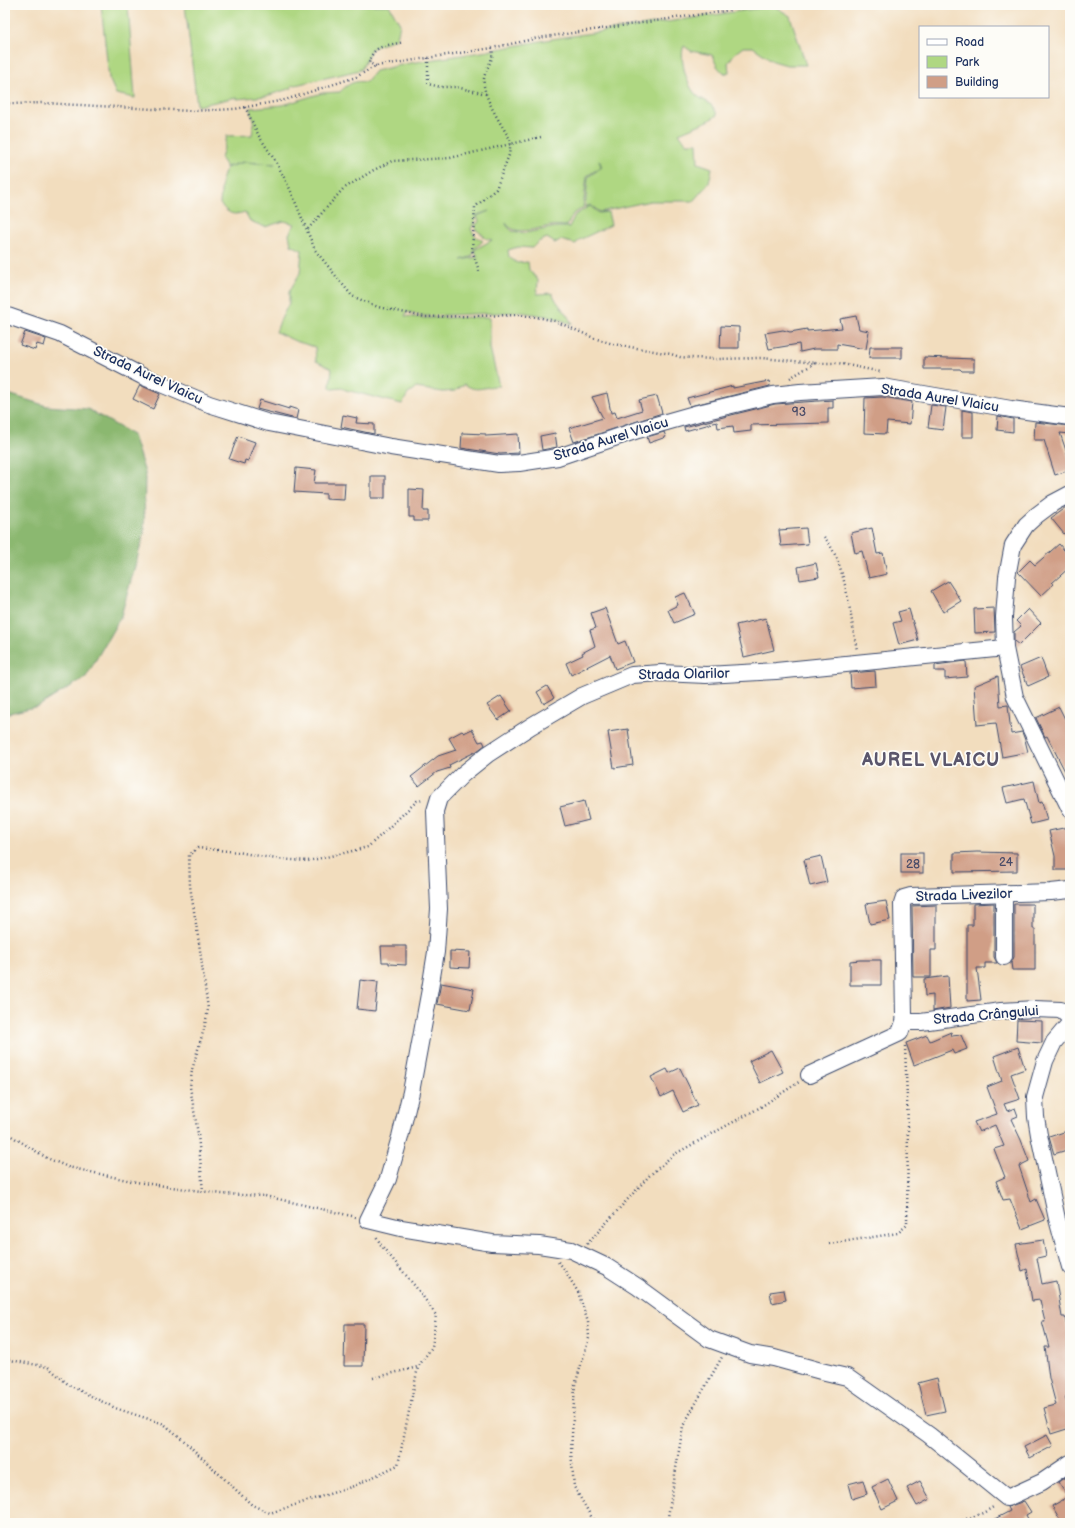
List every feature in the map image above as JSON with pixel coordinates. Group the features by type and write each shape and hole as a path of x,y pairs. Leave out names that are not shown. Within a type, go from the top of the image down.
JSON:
{"street":[{"name":"Strada Aurel Vlaicu","path":"5,315 60,334 142,376 209,404 270,423 391,447 499,464 520,463 558,457 638,430 704,411 773,395 800,392 883,387 1070,418"},
{"path":"1070,494 1053,503 1032,520 1013,545 1009,561 1004,617 1004,648 1015,697 1070,809"},
{"name":"Strada Olarilor","path":"439,798 463,774 488,754 531,726 582,696 632,675 648,673 727,674 776,671 1004,648"},
{"path":"439,798 435,811 439,909 436,952 411,1092 388,1179 368,1220 401,1228 492,1243 539,1245 571,1250 607,1267 638,1287 709,1339 750,1354 774,1358 847,1377 929,1435 1007,1498 1042,1482 1070,1463"},
{"name":"Strada Livezilor","path":"904,1017 902,904 904,898 910,896 1070,890"},
{"path":"1004,893 1004,957"},
{"name":"Strada Crângului","path":"904,1017 909,1022 921,1022 1001,1011 1034,1009 1061,1010 1070,1018"},
{"path":"809,1075 900,1033 904,1017"},
{"path":"1070,1023 1054,1042 1046,1061 1035,1097 1039,1135 1070,1267"}],"path":[{"path":"5,102 10,104 42,103 192,111 235,109 285,100 356,77 376,66 492,48 538,38 765,5"},
{"path":"376,66 369,63 371,55 378,48 404,42"},
{"path":"479,271 472,250 475,207 496,189 509,155 511,144 511,141 489,103 483,80 494,54 492,48"},
{"path":"428,58 428,84 441,87 456,87 486,94"},
{"path":"245,107 259,136 276,162 308,229 315,250 352,296 378,307 425,317 519,315 537,317 555,321 612,344 671,354 680,357 717,360 761,358 816,363 838,363 888,374"},
{"path":"308,229 343,189 372,171 392,161 450,158 541,137"},
{"path":"787,380 816,363"},
{"path":"824,537 831,545 838,559 845,586 859,662"},
{"path":"204,1192 198,1134 190,1087 192,1070 208,1009 190,886 189,855 198,848 238,852 276,859 308,860 344,853 368,847 417,801 439,798"},
{"path":"829,1244 898,1233 906,1225 908,1125 904,1017"},
{"path":"571,1250 585,1246 649,1176 673,1155 759,1108 809,1075"},
{"path":"5,1132 47,1158 68,1167 136,1182 222,1194 265,1196 368,1220 381,1245 419,1291 436,1315 432,1347 418,1367 398,1465 354,1486 270,1513 252,1505 181,1438 164,1424 115,1408 69,1385 48,1367 5,1359"},
{"path":"556,1261 562,1266 578,1292 588,1322 589,1338 574,1385 571,1451 574,1487 595,1523"},
{"path":"667,1523 683,1426 729,1347"},
{"path":"373,1378 418,1367"},
{"path":"955,1523 983,1513 1007,1498"}],"green space":[{"path":"101,5 128,5 135,98 116,94 109,78"},
{"path":"185,5 389,5 400,24 397,38 371,49 361,70 359,69 360,70 291,86 292,88 266,96 237,99 237,97 197,106"},
{"path":"774,6 790,16 806,65 787,65 773,61 753,47 743,47 734,54 728,63 729,72 724,74 717,66 712,55 691,51 684,46 682,56 690,87 696,95 712,106 717,115 708,121 679,133 686,143 697,143 698,163 712,168 709,183 693,201 650,201 600,212 590,205 585,208 588,177 602,167 599,160 601,167 587,176 583,208 573,214 567,226 553,226 520,231 514,230 506,223 512,231 525,233 556,227 569,227 575,215 590,206 599,213 608,212 611,225 579,240 576,244 560,240 555,243 547,238 538,242 532,248 518,247 508,250 509,257 517,263 528,262 529,270 538,280 537,294 552,293 572,324 552,317 520,312 425,316 407,312 405,316 424,318 490,317 490,348 499,386 477,389 469,387 465,384 455,391 443,392 416,388 408,394 402,404 342,388 332,389 330,387 332,369 316,361 315,347 295,341 276,332 289,303 289,292 300,273 302,250 291,245 289,234 295,224 284,221 265,227 250,221 245,212 234,214 226,210 220,204 222,180 226,168 244,162 226,167 221,159 227,136 252,135 254,120 250,108 283,105 322,93 340,92 352,83 366,82 375,71 410,63 552,39","holes":["489,211 477,216 479,222 476,224 475,229 485,238 492,240 474,250 478,257 461,260 473,256 473,250 483,241 475,236 471,229 477,215"]},
{"path":"5,393 47,406 88,409 133,435 145,473 144,534 121,616 86,677 39,706 5,714"}],"building":[{"path":"856,316 859,329 869,331 866,349 837,344 837,349 814,349 800,352 799,344 769,349 765,333 783,330 790,332 807,329 807,331 842,328 840,319"},
{"path":"721,326 739,327 739,348 720,348"},
{"path":"25,332 46,339 44,346 37,344 35,350 20,345"},
{"path":"870,347 902,347 902,358 869,358"},
{"path":"924,357 974,359 974,371 962,371 960,369 924,369"},
{"path":"769,381 770,386 690,406 687,398 733,386 733,388"},
{"path":"140,385 160,394 153,409 133,399"},
{"path":"607,393 611,413 615,412 617,418 642,410 639,400 657,396 662,413 574,442 569,428 603,418 592,397"},
{"path":"882,397 912,402 910,424 887,422 886,434 864,433 865,398"},
{"path":"260,400 289,409 289,407 298,410 296,419 257,409"},
{"path":"833,400 833,408 828,408 828,423 751,425 751,431 734,433 733,426 718,428 717,422 685,431 684,427 775,404"},
{"path":"931,405 946,407 943,430 928,428"},
{"path":"962,410 973,412 973,437 962,437"},
{"path":"343,415 357,418 356,423 374,424 374,434 341,427"},
{"path":"998,416 1013,419 1013,432 997,430"},
{"path":"1035,422 1070,426 1070,434 1060,433 1070,462 1070,470 1055,475 1044,440 1034,440"},
{"path":"664,432 666,437 649,443 647,437"},
{"path":"462,433 486,434 486,436 518,434 519,453 500,454 461,448"},
{"path":"555,433 557,447 542,450 540,436"},
{"path":"238,436 255,442 248,461 245,460 244,464 229,459"},
{"path":"296,468 316,470 314,483 345,483 344,500 326,499 326,494 294,492"},
{"path":"371,476 385,476 385,498 371,498"},
{"path":"409,489 424,490 423,511 428,511 428,521 414,521 414,517 409,517"},
{"path":"1066,507 1070,512 1070,529 1064,534 1051,518"},
{"path":"806,528 808,544 781,546 779,530"},
{"path":"872,528 877,554 883,553 887,574 869,578 862,551 855,553 851,533"},
{"path":"1059,544 1070,557 1070,567 1052,583 1054,584 1041,596 1018,572 1030,560 1035,565"},
{"path":"816,563 819,577 800,580 798,567"},
{"path":"948,581 961,601 943,612 931,591"},
{"path":"685,593 695,614 674,623 668,610 678,605 675,597"},
{"path":"605,608 618,644 625,641 633,662 615,669 610,655 571,675 566,663 583,655 582,653 595,646 590,630 596,628 591,613"},
{"path":"994,608 995,632 975,633 974,609"},
{"path":"909,609 918,640 899,645 893,623 901,621 898,612"},
{"path":"1028,609 1041,623 1019,645 1014,641 1014,632 1021,626 1016,621"},
{"path":"766,618 774,650 744,657 736,625"},
{"path":"1041,658 1048,677 1028,686 1020,667"},
{"path":"966,661 967,677 945,679 945,671 935,671 935,665"},
{"path":"875,671 876,686 851,688 850,673"},
{"path":"998,676 1000,706 1008,705 1011,734 1022,732 1028,752 1002,757 996,723 977,725 974,686"},
{"path":"547,686 554,698 544,704 537,692"},
{"path":"501,696 511,711 498,720 487,705"},
{"path":"1059,707 1070,729 1070,781 1036,718"},
{"path":"472,729 479,742 483,741 485,745 477,751 449,765 450,768 437,772 419,786 411,777 438,756 456,750 449,738 462,731 464,733"},
{"path":"628,729 633,765 614,768 608,732"},
{"path":"1034,781 1039,803 1042,802 1047,820 1031,824 1024,799 1007,803 1003,788"},
{"path":"584,801 589,820 565,826 560,807"},
{"path":"1068,827 1070,835 1070,870 1055,870 1055,856 1049,831"},
{"path":"901,853 923,853 923,873 901,873"},
{"path":"954,853 1017,853 1017,871 954,872"},
{"path":"821,856 827,882 810,886 804,860"},
{"path":"886,901 890,920 870,924 866,904"},
{"path":"994,903 994,957 997,963 985,963 985,968 977,968 981,1000 967,1001 967,925 973,925 973,904"},
{"path":"1014,904 1033,904 1033,929 1035,929 1035,970 1012,970 1011,963 1014,957"},
{"path":"936,905 936,950 931,950 931,977 913,977 912,906"},
{"path":"381,946 406,946 406,965 382,962"},
{"path":"450,951 470,952 469,968 450,967"},
{"path":"881,960 881,985 850,985 850,961"},
{"path":"948,976 950,1008 933,1011 933,995 925,996 924,979"},
{"path":"360,980 378,982 375,1011 357,1009"},
{"path":"441,983 474,989 470,1010 437,1004"},
{"path":"1017,1020 1042,1021 1042,1043 1016,1041"},
{"path":"951,1032 952,1036 961,1035 967,1049 954,1054 952,1050 914,1065 906,1043 927,1035 930,1041"},
{"path":"1018,1047 1025,1069 1011,1074 1020,1099 1004,1104 1007,1111 1015,1108 1018,1116 1011,1119 1029,1161 1019,1166 1031,1202 1036,1199 1045,1220 1022,1229 1010,1199 1003,1200 996,1181 1005,1177 994,1149 1004,1146 995,1125 979,1132 974,1122 997,1114 987,1087 1002,1081 994,1056"},
{"path":"771,1050 783,1072 760,1083 749,1061"},
{"path":"680,1068 698,1105 683,1112 673,1091 661,1097 651,1077 667,1069 669,1073"},
{"path":"1070,1130 1070,1149 1054,1154 1049,1137"},
{"path":"1043,1240 1046,1256 1037,1258 1042,1284 1056,1281 1062,1317 1065,1317 1070,1344 1070,1396 1065,1397 1070,1413 1070,1428 1051,1434 1044,1408 1056,1405 1049,1378 1045,1347 1049,1347 1042,1321 1045,1321 1040,1300 1032,1301 1027,1269 1022,1271 1016,1244"},
{"path":"784,1290 786,1300 772,1303 770,1292"},
{"path":"345,1324 364,1324 363,1366 344,1366"},
{"path":"937,1378 945,1411 926,1415 918,1383"},
{"path":"1047,1435 1053,1446 1030,1458 1024,1447"},
{"path":"1070,1474 1070,1519 1062,1523 1052,1506 1068,1497 1058,1482"},
{"path":"888,1479 898,1501 882,1509 872,1487"},
{"path":"863,1480 867,1494 852,1499 848,1484"},
{"path":"920,1481 930,1499 917,1506 907,1488"},
{"path":"1024,1501 1031,1512 1026,1515 1028,1519 1021,1523 987,1523 1010,1511 1008,1507"}],"district":[{"name":"AUREL VLAICU","path":"931,760"}]}
